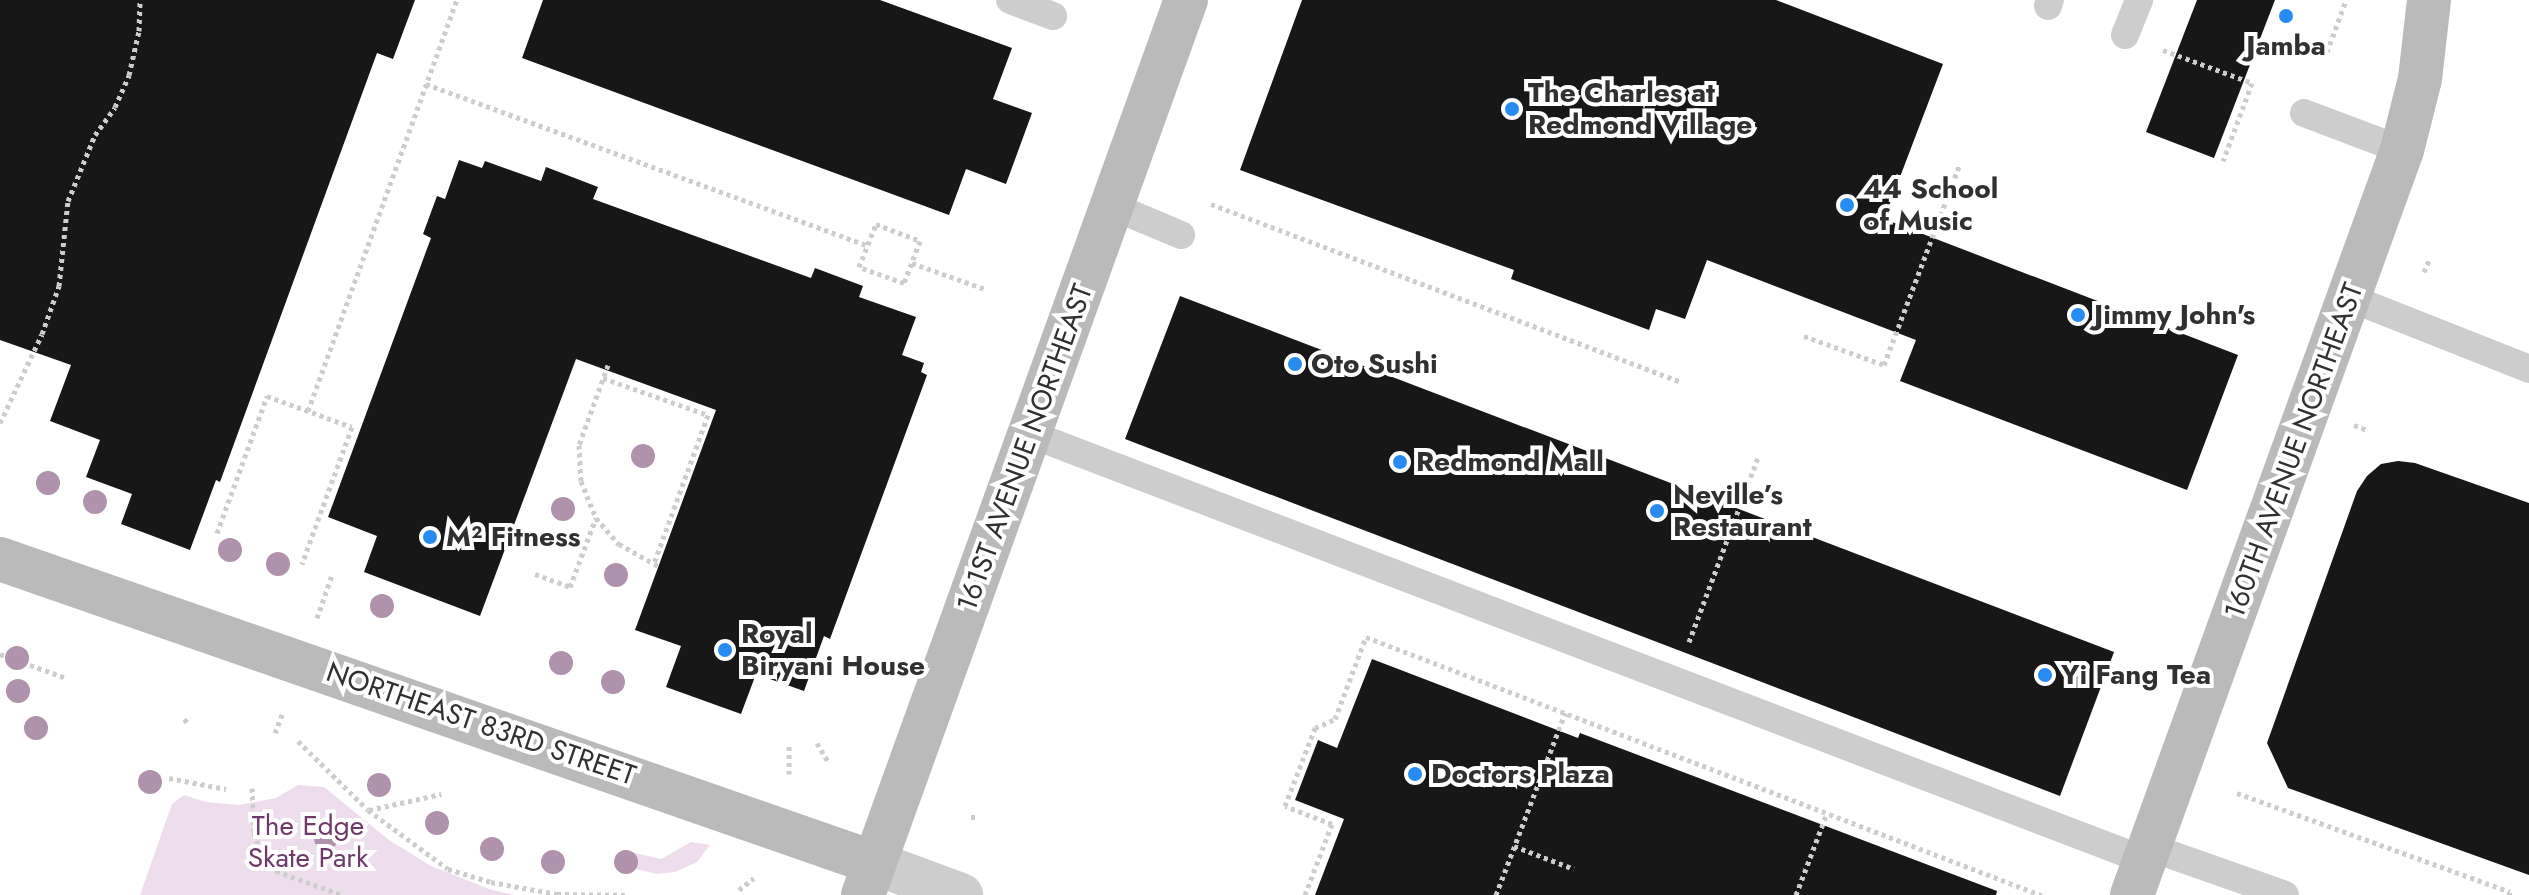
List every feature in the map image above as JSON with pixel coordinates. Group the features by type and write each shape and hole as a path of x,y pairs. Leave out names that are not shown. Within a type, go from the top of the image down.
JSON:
{"street":[{"name":"161ST AVENUE NORTHEAST","path":"869,879 1186,0"},
{"name":"160TH AVENUE NORTHEAST","path":"2142,867 2402,150 2420,79 2431,3"},
{"name":"NORTHEAST 83RD STREET","path":"0,559 869,879 961,895"}],"lane":[{"path":"1010,0 1053,16"},
{"path":"2125,35 2139,0"},
{"path":"2304,113 2402,150"},
{"path":"1112,206 1181,235"},
{"path":"2350,298 2529,369"},
{"path":"1030,434 1674,680 2142,867 2285,895"}],"path":[{"path":"0,423 42,334 59,286 68,201 95,135 115,107 129,75 139,31 140,0"},
{"path":"308,411 457,0"},
{"path":"2327,52 2346,0"},
{"path":"2125,35 2252,83 2223,161"},
{"path":"426,84 868,246"},
{"path":"1804,336 1884,365 1959,166"},
{"path":"1210,203 1681,382"},
{"path":"876,224 920,241 912,263 904,283 859,267 876,224"},
{"path":"2424,272 2430,258"},
{"path":"912,263 985,289"},
{"path":"603,378 708,415 656,564 619,544 596,518 581,481 579,445 603,378 608,365"},
{"path":"217,533 267,396 352,427 302,564"},
{"path":"1674,680 1759,455"},
{"path":"535,574 570,587 596,518"},
{"path":"317,619 332,575"},
{"path":"1305,895 1332,824 1285,806 1315,728 1335,719 1366,637 2041,895"},
{"path":"0,654 66,678"},
{"path":"275,733 284,711"},
{"path":"1496,895 1565,713"},
{"path":"298,741 368,810 448,869 491,882 557,894 628,895"},
{"path":"789,743 789,774"},
{"path":"817,743 828,761"},
{"path":"169,778 226,789"},
{"path":"252,788 254,833 260,852 276,871 342,895"},
{"path":"2237,793 2510,892 2509,895"},
{"path":"368,810 441,794"},
{"path":"1796,895 1827,813"},
{"path":"971,817 979,817"},
{"path":"1514,846 1574,869"},
{"path":"739,890 754,878"}],"green space":[{"name":"The Edge Skate Park","path":"298,785 324,787 389,840 431,866 492,890 515,895 140,895 172,804 184,795 206,802 239,805 276,798"},
{"path":"691,842 710,845 697,862 675,872 657,874 618,865 622,850 661,859"}],"building":[{"path":"0,0 415,0 393,59 377,53 220,482 216,480 190,550 121,524 132,494 86,477 100,440 50,421 71,365 0,340"},
{"path":"543,0 880,0 1012,48 993,99 1032,113 1006,184 966,169 949,215 522,58"},
{"path":"1302,0 1776,0 1943,64 1884,219 2238,355 2187,490 1900,381 1916,340 1707,260 1685,319 1656,309 1649,330 1511,279 1514,270 1240,170"},
{"path":"2197,0 2275,0 2214,158 2146,132"},
{"path":"459,160 482,168 485,161 541,181 546,167 598,187 593,199 811,278 815,268 863,286 859,297 916,317 902,355 924,363 921,372 927,375 830,639 824,636 804,691 756,674 741,714 666,687 681,646 635,630 716,410 576,359 480,616 364,572 377,536 328,517 431,238 423,234 437,196 445,199"},
{"path":"1180,296 2114,652 2060,796 1125,439"},
{"path":"2398,461 2415,463 2529,503 2529,875 2288,788 2267,743 2357,491 2367,476 2381,464"},
{"path":"1372,659 1578,738 1580,733 1997,891 1996,895 1315,895 1344,819 1295,800 1318,740 1337,748"}],"place":[{"name":"Jamba","path":"2286,16"},
{"name":"The Charles at Redmond Village","path":"1512,109"},
{"name":"44 School of Music","path":"1847,205"},
{"name":"Jimmy John's","path":"2078,315"},
{"name":"Oto Sushi","path":"1295,364"},
{"name":"Redmond Mall","path":"1400,462"},
{"name":"Neville’s Restaurant","path":"1657,511"},
{"name":"M² Fitness","path":"430,537"},
{"name":"Royal Biryani House","path":"725,650"},
{"name":"Yi Fang Tea","path":"2045,675"},
{"name":"Doctors Plaza","path":"1415,774"}]}
